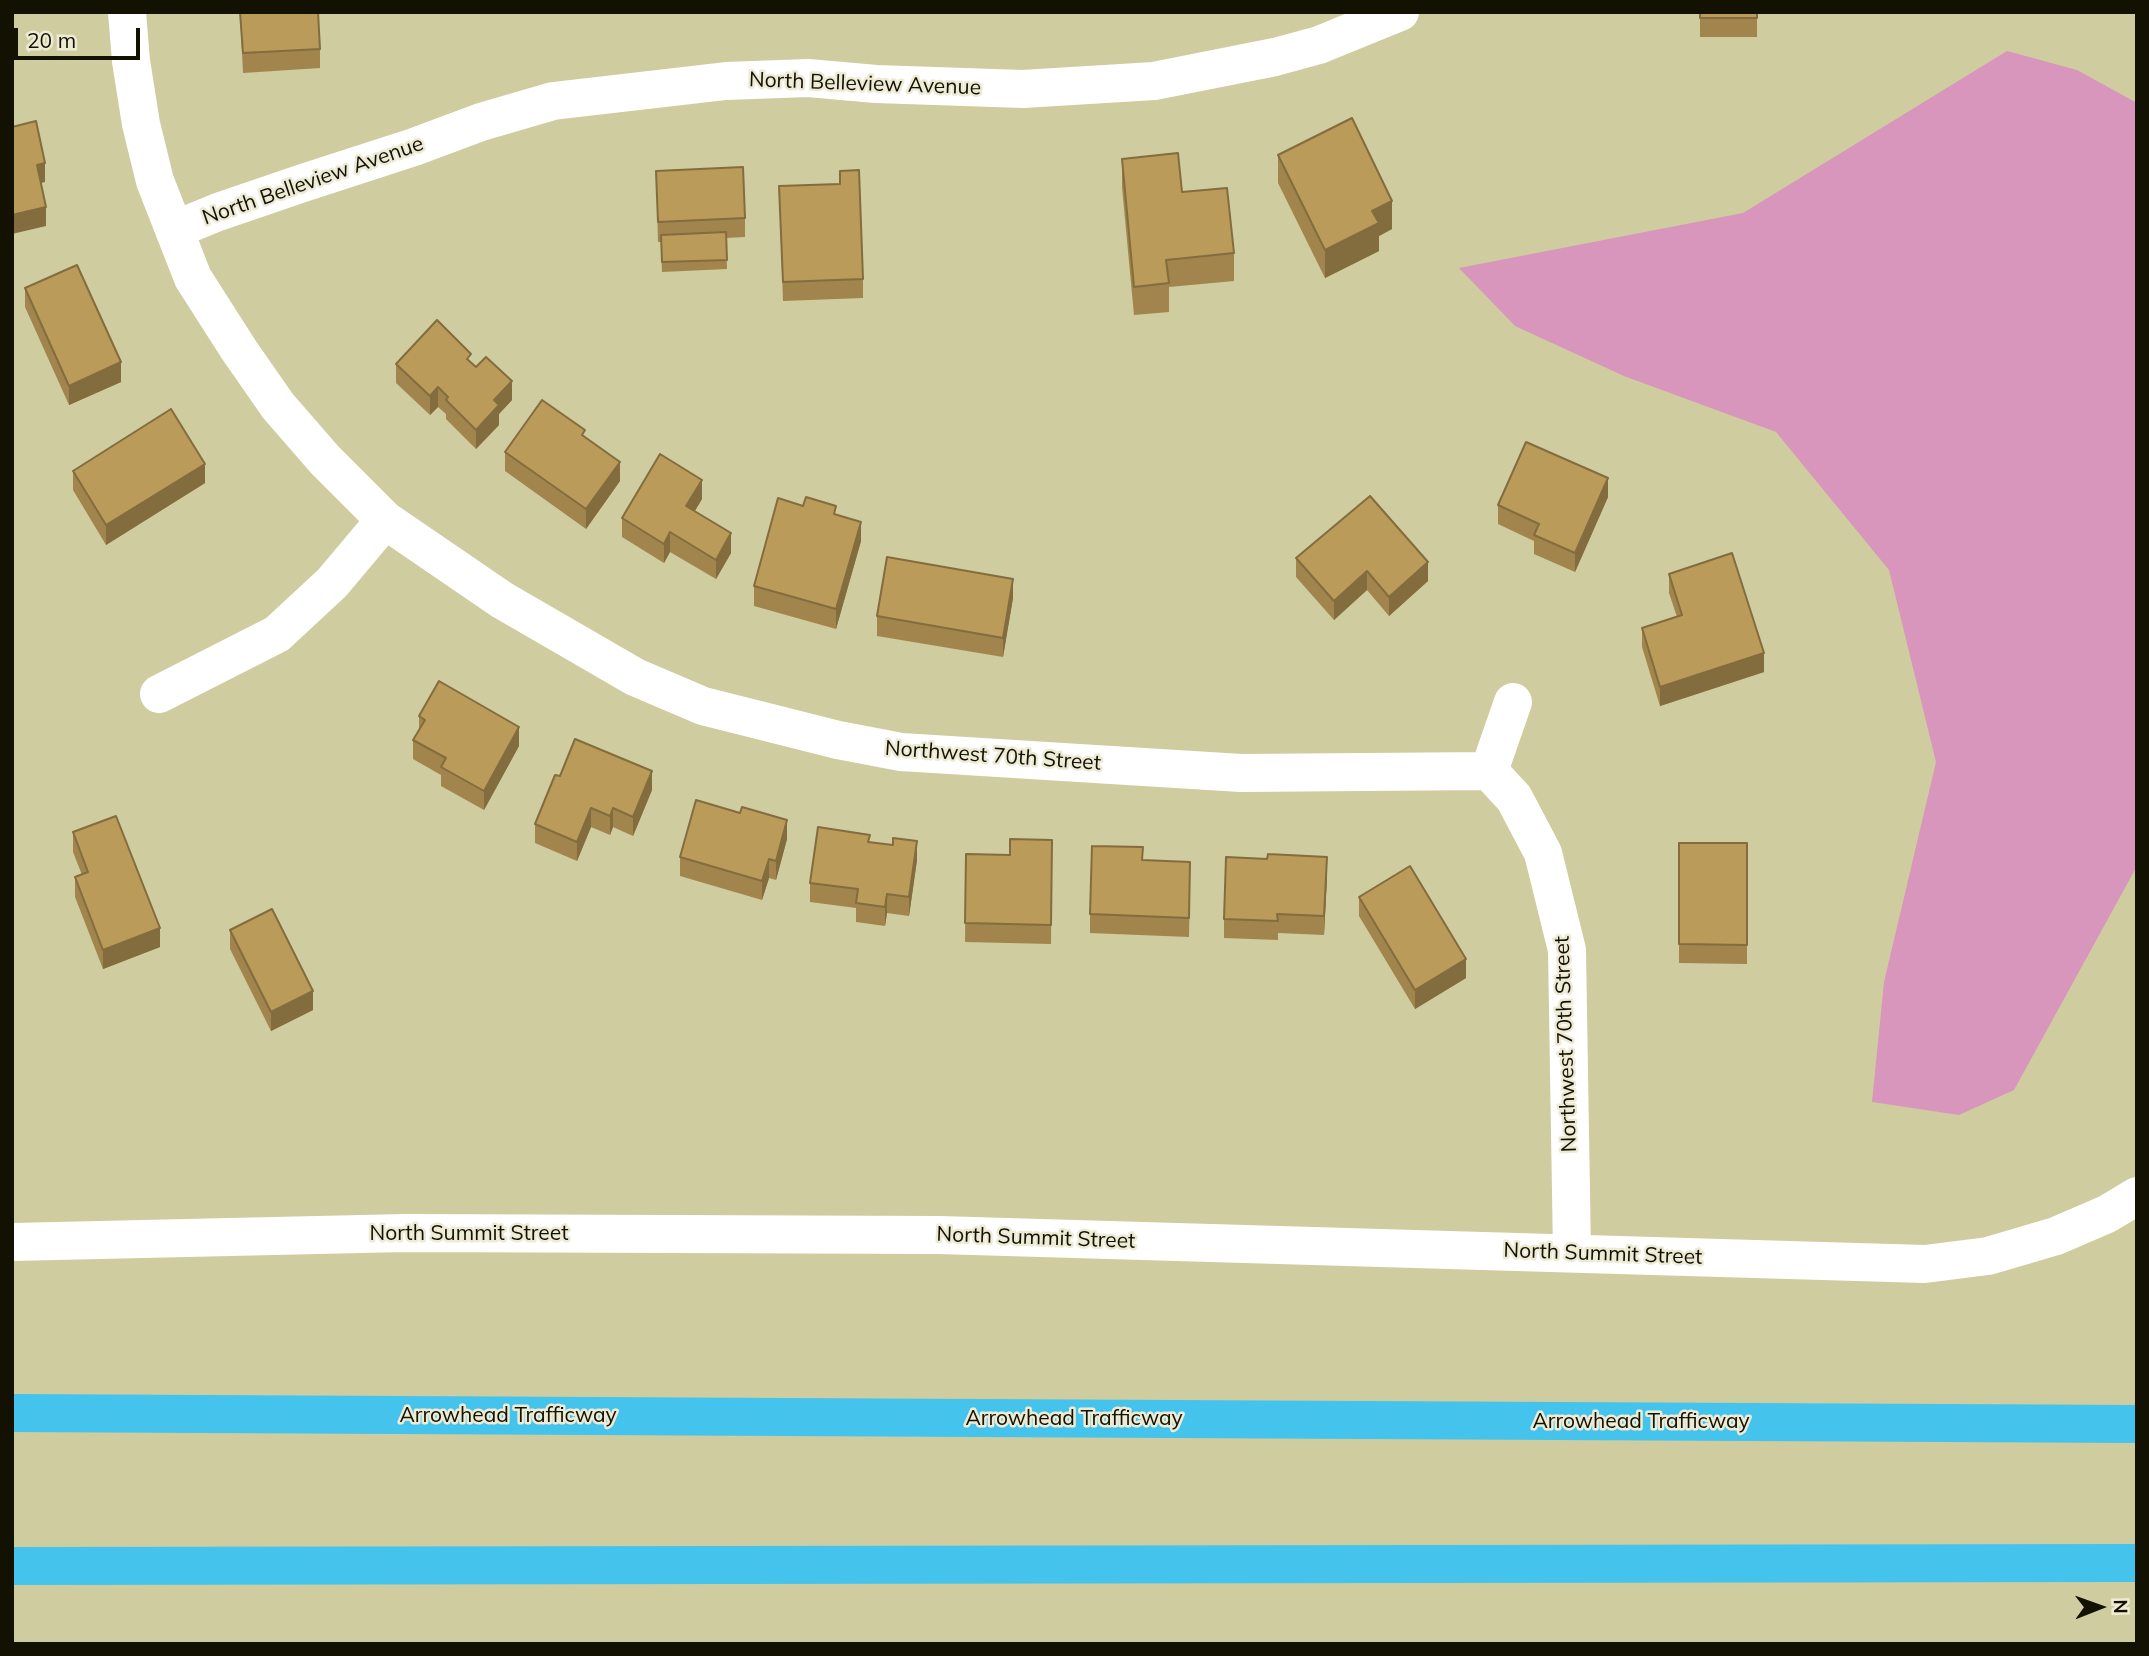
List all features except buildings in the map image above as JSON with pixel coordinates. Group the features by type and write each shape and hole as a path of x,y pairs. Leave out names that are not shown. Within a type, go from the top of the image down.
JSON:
{"highway":[{"name":"Arrowhead Trafficway","path":"12,1413 2137,1424"},
{"path":"12,1566 2137,1563"}],"street":[{"name":"Northwest 70th Street","path":"127,12 131,61 141,124 155,181 194,278 278,406 325,460 385,520 502,600 635,677 703,706 838,740 901,752 1241,774 1489,771 1514,797 1543,853 1567,950 1572,1253"},
{"name":"North Belleview Avenue","path":"174,230 218,212 481,122 553,102 726,81 808,78 876,84 1023,89 1154,81 1308,48 1400,12"},
{"path":"159,694 277,634 332,583 385,520"},
{"path":"1489,771 1513,702"},
{"name":"North Summit Street","path":"12,1242 405,1233 939,1235 1926,1264 1988,1256 2056,1236 2107,1214 2137,1196"}],"shaded area":[{"path":"2007,51 2077,70 2137,103 2137,866 2014,1090 1959,1115 1872,1102 1884,982 1936,762 1889,570 1776,432 1624,376 1515,326 1459,268 1743,213"}]}
